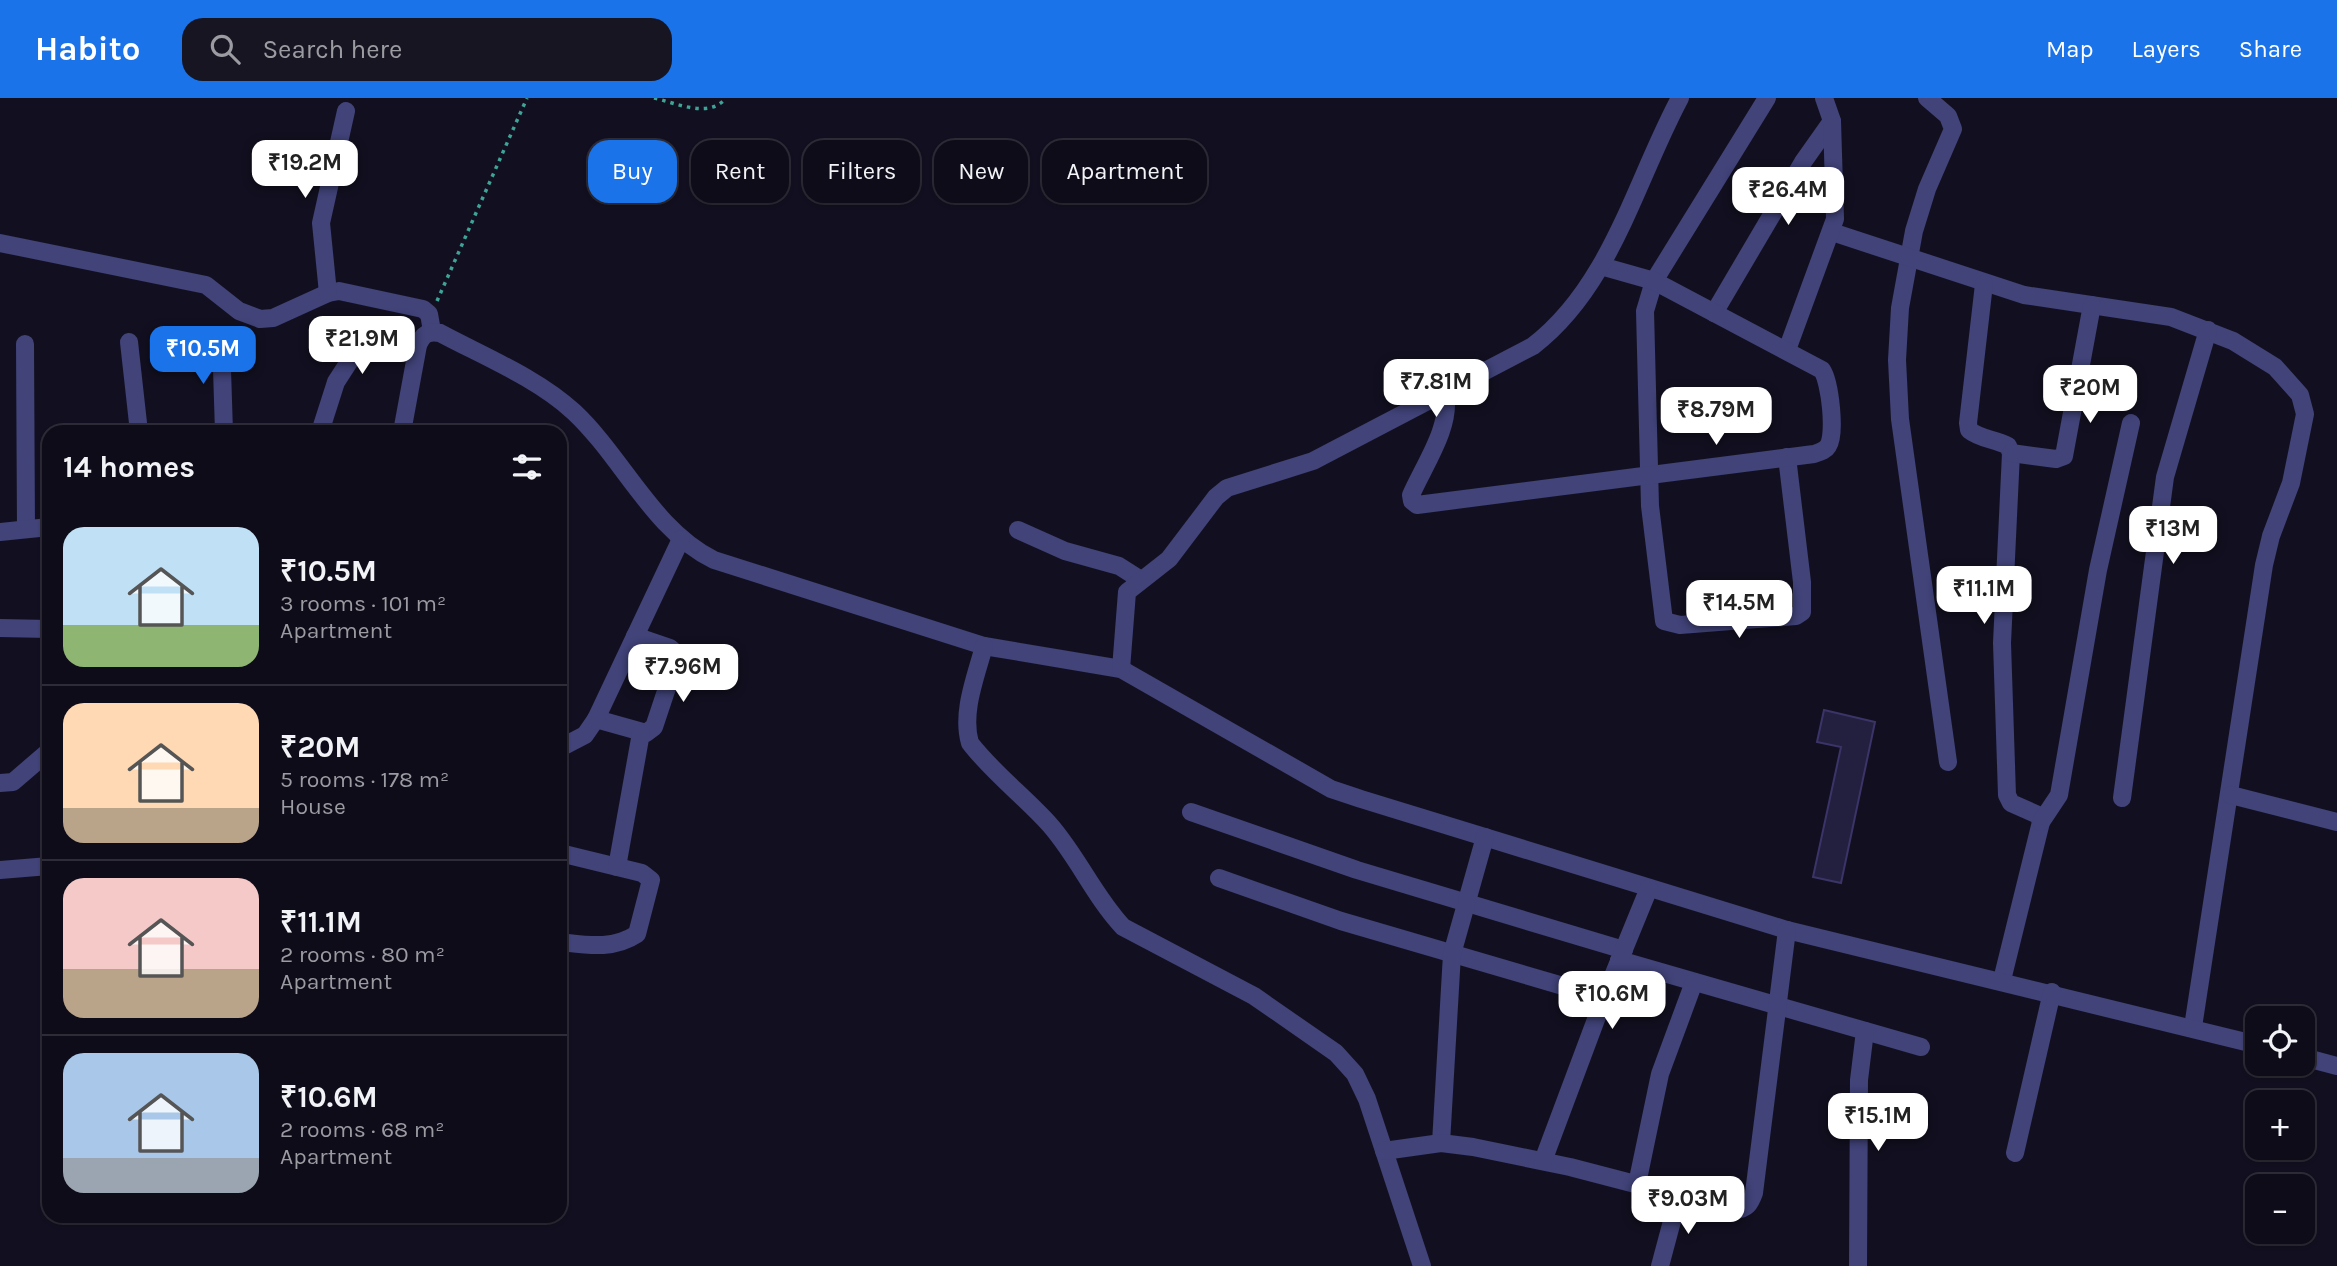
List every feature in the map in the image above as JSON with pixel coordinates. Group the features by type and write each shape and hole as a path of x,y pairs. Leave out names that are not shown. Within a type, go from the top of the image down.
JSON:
{"street":[{"path":"1121,669 1125,600 1132,586 1169,559 1216,497 1227,488 1313,461 1533,346 1559,326 1578,304 1601,265 1680,98"},
{"path":"1767,98 1654,281 1643,325 1653,540 1664,621 1679,625 1796,616 1804,606 1787,457"},
{"path":"1787,350 1832,232 1835,200 1832,121 1824,98"},
{"path":"1927,98 1948,116 1954,129 1927,189 1908,258 1897,360 1900,419 1948,762"},
{"path":"328,293 321,223 346,111"},
{"path":"1714,313 1803,162 1832,121"},
{"path":"1832,232 1984,284 2045,299 2171,317 2208,330 2275,367 2300,395 2305,414 2291,483 2271,536 2264,565 2231,795 2193,1027"},
{"path":"0,243 206,285 239,311 260,319 273,318 328,293 358,293 415,305 440,333 547,391 575,413 681,539 714,560 985,646 1121,669 1331,789 1787,930 2052,992 2245,1041"},
{"path":"1445,393 1448,405 1444,421 1411,495 1412,501 1417,505 1824,451 1832,437 1827,377 1812,363 1654,281 1601,265"},
{"path":"1984,284 1969,430 2008,446 2011,453 2002,643 2007,795 2011,803 2038,815 2041,822"},
{"path":"2011,453 2056,459 2064,456 2092,305"},
{"path":"403,425 418,345 430,323"},
{"path":"2122,798 2165,477 2208,330"},
{"path":"322,425 336,382 362,339 373,333 418,345"},
{"path":"221,338 224,425"},
{"path":"129,342 138,425"},
{"path":"25,344 26,529"},
{"path":"2002,980 2041,822 2059,795 2111,503 2131,423"},
{"path":"0,532 42,528"},
{"path":"1018,530 1065,551 1119,566 1141,580"},
{"path":"567,744 585,735 596,719 681,539"},
{"path":"0,628 42,629"},
{"path":"596,719 641,733 651,731 654,727 678,655 670,648 635,636"},
{"path":"985,646 966,729 970,743 1051,826 1082,867 1107,910 1123,927 1254,996 1336,1053 1355,1074 1422,1266"},
{"path":"617,867 641,733"},
{"path":"0,783 13,782 42,757"},
{"path":"2231,795 2337,822"},
{"path":"1191,812 1357,870 1469,903 1695,982 1921,1047"},
{"path":"1441,1143 1452,954 1469,903 1485,837"},
{"path":"567,855 642,873 651,880 637,934 627,941 606,945 567,942"},
{"path":"0,870 42,867"},
{"path":"1220,878 1341,921 1604,998"},
{"path":"1543,1161 1604,998 1650,888"},
{"path":"1384,1151 1441,1143 1543,1161 1735,1210 1750,1204 1787,930"},
{"path":"1637,1184 1660,1074 1695,982"},
{"path":"2015,1153 2052,992"},
{"path":"1858,1266 1859,1080 1864,1031"},
{"path":"2315,1060 2337,1066"},
{"path":"1660,1266 1679,1195"}],"path":[{"path":"430,323 527,98"},
{"path":"654,98 709,109 726,98"}],"building":[{"path":"1824,710 1875,722 1841,883 1813,877 1841,747 1817,742"}]}
